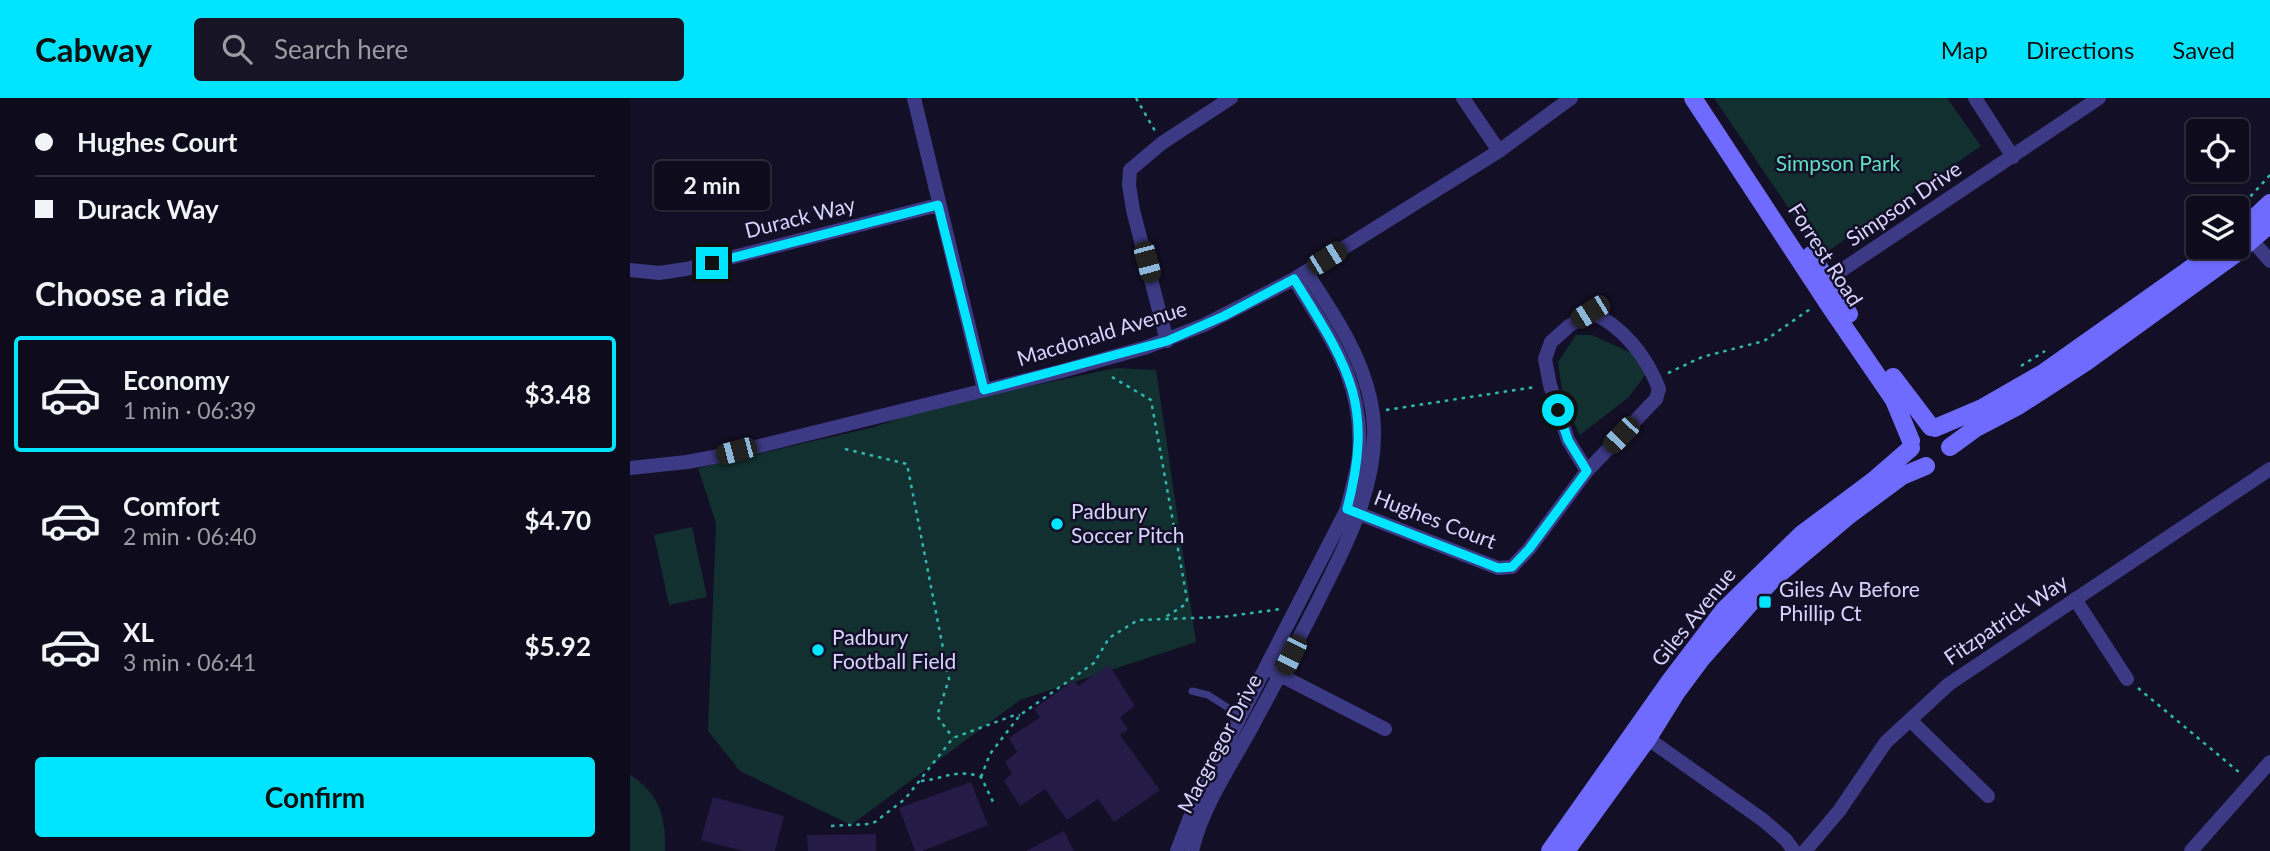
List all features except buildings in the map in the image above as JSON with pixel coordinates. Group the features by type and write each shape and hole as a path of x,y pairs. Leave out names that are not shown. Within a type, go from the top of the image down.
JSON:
{"street":[{"path":"914,98 984,390"},
{"path":"1167,341 1129,186 1130,170 1162,144 1231,98"},
{"path":"1462,98 1499,151"},
{"name":"Macdonald Avenue","path":"630,468 719,456 1167,341 1224,316 1300,276 1499,151 1572,98"},
{"name":"Forrest Road","path":"1693,98 1822,283 1933,428"},
{"name":"Forrest Road","path":"1706,98 1822,283 1831,308 1894,400 1911,444"},
{"path":"1975,98 2013,157"},
{"name":"Simpson Drive","path":"1822,283 2099,98"},
{"path":"2249,229 2270,203"},
{"name":"Durack Way","path":"630,270 659,273 687,269 938,205"},
{"path":"2249,233 2270,224"},
{"path":"2249,240 2270,261"},
{"path":"1933,428 1947,436 1950,447 1941,463 1926,466 1916,460 1911,444 1920,430 1933,428 1982,408 2043,373 2204,259"},
{"path":"1950,447 1976,428 2018,406 2086,362 2214,259"},
{"name":"Macgregor Drive","path":"1192,851 1204,814 1280,676 1353,511 1371,461 1374,428 1364,377 1340,326 1300,276"},
{"name":"Macgregor Drive","path":"1177,851 1194,807 1292,616 1353,511 1359,456 1359,415 1356,399 1337,349 1300,276"},
{"path":"1587,471 1568,440 1550,385 1545,359 1552,342 1590,312 1605,318 1630,341 1655,379"},
{"name":"Hughes Court","path":"1353,511 1498,568 1512,567 1529,549 1587,471 1656,399 1660,389 1655,379"},
{"name":"Giles Avenue","path":"1566,851 1700,641 1724,610 1802,534 1874,481 1911,444"},
{"name":"Giles Avenue","path":"1550,851 1702,658 1759,593 1848,516 1902,476 1926,466"},
{"name":"Fitzpatrick Way","path":"1805,851 1839,811 1886,742 1949,684 2270,469"},
{"path":"2075,599 2127,679"},
{"path":"1266,668 1385,729"},
{"path":"1910,720 1989,796"},
{"path":"1642,734 1752,811 1786,840 1794,851"},
{"path":"2191,851 2270,762"}],"lane":[{"path":"1192,691 1208,695 1241,716"}],"path":[{"path":"1136,98 1162,144"},
{"path":"2249,197 2270,175"},
{"path":"1655,379 1702,357 1764,341 1816,305 1831,308"},
{"path":"2013,371 2053,345"},
{"path":"1112,377 1151,400 1187,599 1186,604 1164,618"},
{"path":"1372,412 1550,385"},
{"path":"845,450 907,464 949,679 937,716 953,737"},
{"path":"831,826 869,824 875,821 905,799 953,737 1020,715 1094,663 1109,638 1138,620 1222,617 1279,608 1292,616"},
{"path":"2127,679 2252,783"},
{"path":"981,777 990,754 1020,715"},
{"path":"920,781 952,773 971,773 981,777 995,806"}],"green space":[{"name":"Simpson Park","path":"1714,98 1947,98 1981,146 1821,256"},
{"path":"1576,335 1592,335 1654,363 1629,397 1580,435 1564,404 1558,362"},
{"path":"1116,368 1156,370 1196,642 1020,700 851,825 740,771 708,731 716,523 698,468 874,427 937,406"},
{"path":"692,527 707,597 669,605 654,535"},
{"path":"630,775 655,798 664,827 665,851 630,851"}],"place":[{"name":"Padbury Soccer Pitch","path":"1057,524"},
{"name":"Giles Av Before Phillip Ct","path":"1765,602"},
{"name":"Padbury Football Field","path":"818,650"}],"route":[{"path":"712,263 938,205 984,390 1167,341 1224,316 1294,279 1337,349 1356,399 1359,415 1359,456 1347,509 1498,568 1512,567 1529,549 1587,471 1568,440 1558,410"}]}
